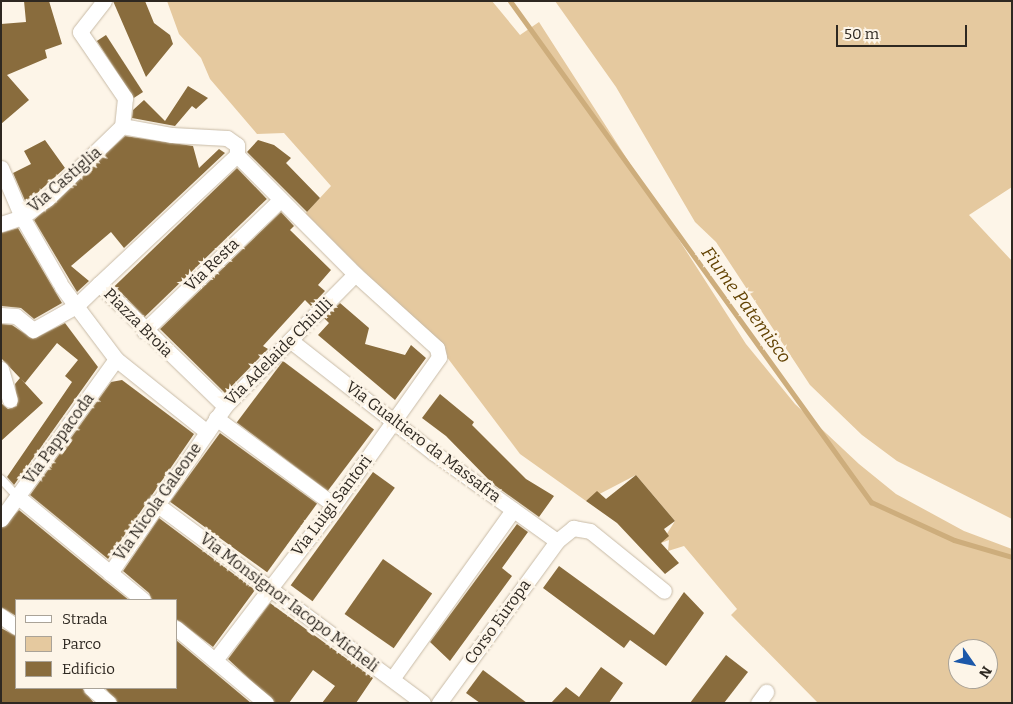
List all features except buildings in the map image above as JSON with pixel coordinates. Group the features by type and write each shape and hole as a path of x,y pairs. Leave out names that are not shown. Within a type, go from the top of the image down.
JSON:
{"street":[{"path":"104,1 80,32 125,98 122,126 172,135 227,138 237,145 237,155 354,274"},
{"name":"Via Castiglia","path":"1,224 22,217 81,169 122,126"},
{"path":"99,284 237,155"},
{"path":"1,168 22,217 61,285 76,306 33,330 16,316 1,315"},
{"name":"Via Resta","path":"144,331 280,200"},
{"name":"Via Adelaide Chiulli","path":"207,432 220,412 354,274"},
{"name":"Via Luigi Santori","path":"215,660 334,505 395,422 439,357 437,348 354,274"},
{"name":"Piazza Broia","path":"207,432 116,358 76,306 99,284 220,412 334,505"},
{"name":"Via Gualtiero da Massafra","path":"291,341 395,422 558,541"},
{"name":"Via Pappacoda","path":"1,519 116,358"},
{"path":"1,368 10,400"},
{"name":"Via Nicola Galeone","path":"110,573 155,503 207,432"},
{"path":"17,496 142,599"},
{"name":"Via Monsignor Iacopo Micheli","path":"155,503 423,703"},
{"path":"392,680 513,510"},
{"path":"558,541 573,528 590,531 664,592"},
{"name":"Corso Europa","path":"439,703 558,541"},
{"path":"1,616 15,626"},
{"path":"178,630 266,703"},
{"path":"92,689 109,703"}],"lane":[{"path":"1,479 17,496"}],"green space":[{"path":"167,1 492,1 520,35 539,22 746,344 795,404 859,464 896,494 964,531 1012,549 1012,703 818,703 731,615 737,609 684,546 668,551 669,540 661,543 675,521 636,475 586,501 520,454 434,340 305,214 331,186 284,133 257,134 210,79 201,58 179,34"},
{"path":"555,1 1012,1 1012,187 969,215 1012,261 1012,519 897,461 862,435 810,385 716,242 695,222 616,87"}],"waterway":[{"name":"Fiume Patemisco","path":"510,1 871,502 954,540 1012,557"}]}
